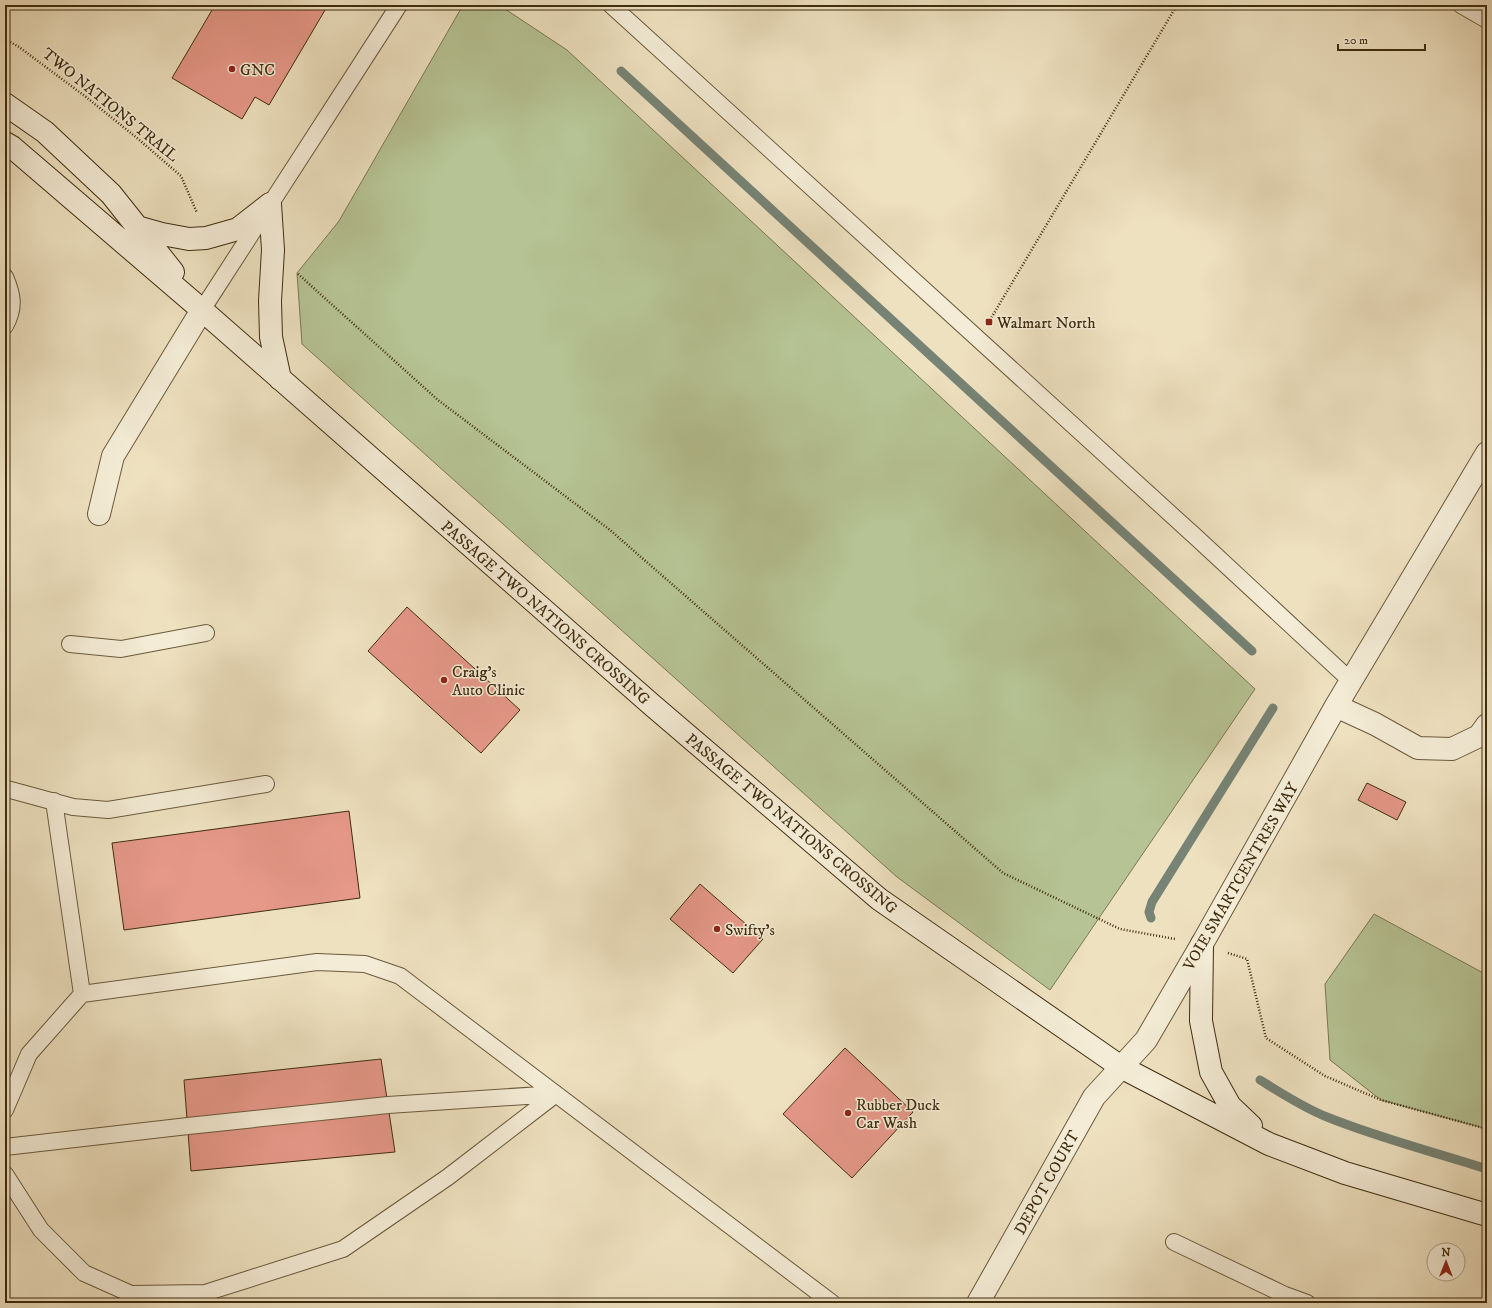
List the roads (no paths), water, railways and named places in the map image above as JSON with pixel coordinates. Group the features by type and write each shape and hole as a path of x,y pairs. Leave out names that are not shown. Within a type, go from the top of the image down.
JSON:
{"main road":[{"name":"PASSAGE TWO NATIONS CROSSING","path":"5,104 45,132 111,194 202,310"},
{"name":"PASSAGE TWO NATIONS CROSSING","path":"5,143 12,147 202,310 646,700 879,899 1122,1067 1269,1144 1345,1172 1487,1215"},
{"path":"137,227 189,239 206,238 238,229 270,204"},
{"path":"270,204 273,250 270,302 271,337 280,379"},
{"path":"99,514 113,456 202,310"},
{"path":"1351,681 1487,453"},
{"name":"VOIE SMARTCENTRES WAY","path":"1122,1067 1146,1040 1351,681"},
{"path":"1336,706 1375,724 1418,748 1452,749 1479,736 1487,724"},
{"path":"1202,944 1201,1021 1211,1072 1230,1106 1269,1144"},
{"name":"DEPOT COURT","path":"978,1303 1094,1097 1122,1067"}],"lane":[{"path":"202,310 399,5"},
{"path":"611,5 1192,534 1351,681"},
{"path":"1461,5 1487,20"},
{"path":"5,277 12,298 12,309 10,318 5,326"},
{"path":"70,644 121,648 206,633"},
{"path":"7,788 73,806 108,810 266,784"},
{"path":"54,801 82,994"},
{"path":"5,1110 10,1088 29,1054 82,994 317,962 365,964 400,976 832,1303"},
{"path":"5,1147 380,1106 556,1094"},
{"path":"5,1174 41,1230 84,1273 131,1294 205,1293 344,1249 448,1177 556,1094"},
{"path":"1174,1242 1285,1295 1307,1303"}],"waterway":[{"path":"621,71 1252,651"},
{"path":"1151,918 1149,912 1152,902 1273,708"},
{"path":"1260,1080 1301,1105 1347,1125 1487,1169"}],"place":[{"name":"GNC","path":"232,69"},
{"name":"Walmart North","path":"989,322"},
{"name":"Craig's Auto Clinic","path":"444,680"},
{"name":"Swifty's","path":"717,929"},
{"name":"Rubber Duck Car Wash","path":"848,1113"}]}
